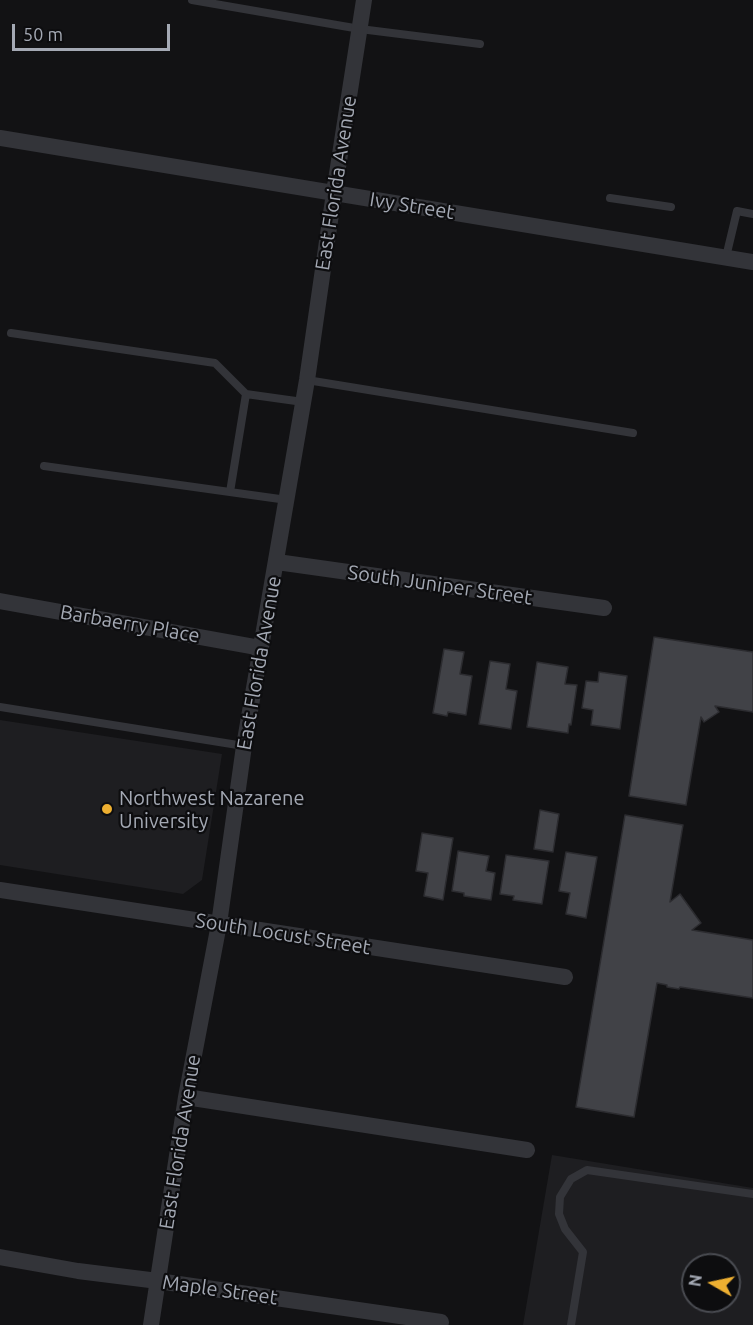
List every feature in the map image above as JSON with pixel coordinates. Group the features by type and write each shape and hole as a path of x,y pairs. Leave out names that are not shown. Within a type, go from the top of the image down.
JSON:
{"street":[{"name":"East Florida Avenue","path":"151,1325 186,1097 219,924 244,746 307,380 364,0"},
{"name":"Ivy Street","path":"0,138 753,262"},
{"name":"South Juniper Street","path":"277,562 604,608"},
{"name":"Barbaerry Place","path":"0,601 261,648"},
{"name":"South Locust Street","path":"0,890 565,977"},
{"path":"186,1097 527,1150"},
{"name":"Maple Street","path":"0,1257 78,1271 441,1322"}],"lane":[{"path":"192,0 360,29 480,44"},
{"path":"610,198 671,207"},
{"path":"726,257 737,211 753,214"},
{"path":"11,333 215,363 246,394 303,402"},
{"path":"307,380 633,433"},
{"path":"230,492 246,394"},
{"path":"44,465 287,500"},
{"path":"0,708 244,746"},
{"path":"571,1325 583,1252 565,1229 559,1214 560,1197 571,1179 587,1170 753,1194"}],"shaded area":[{"name":"Northwest Nazarene University","path":"0,720 222,754 202,880 183,894 0,865"},
{"path":"552,1155 753,1188 753,1325 523,1325"}],"building":[{"path":"654,637 753,652 753,712 715,706 719,712 704,722 701,717 686,805 629,796"},
{"path":"444,649 464,652 460,674 472,676 466,715 448,712 447,716 433,713"},
{"path":"490,661 510,664 506,689 517,691 511,729 479,724"},
{"path":"537,662 568,667 565,684 577,685 568,733 527,727"},
{"path":"599,672 627,676 620,729 591,725 593,710 582,708 586,681 598,682"},
{"path":"540,810 559,814 553,852 534,849"},
{"path":"625,815 683,825 670,902 680,894 701,923 692,930 753,940 753,998 680,987 679,989 657,983 634,1117 576,1107"},
{"path":"422,833 453,838 443,900 424,896 428,873 416,871"},
{"path":"458,851 489,856 486,871 495,873 491,900 464,896 464,893 452,891"},
{"path":"566,852 597,857 586,918 566,914 570,893 559,891"},
{"path":"506,855 549,861 542,904 513,900 514,896 500,894"}],"place":[{"name":"Northwest Nazarene University","path":"107,809"}]}
